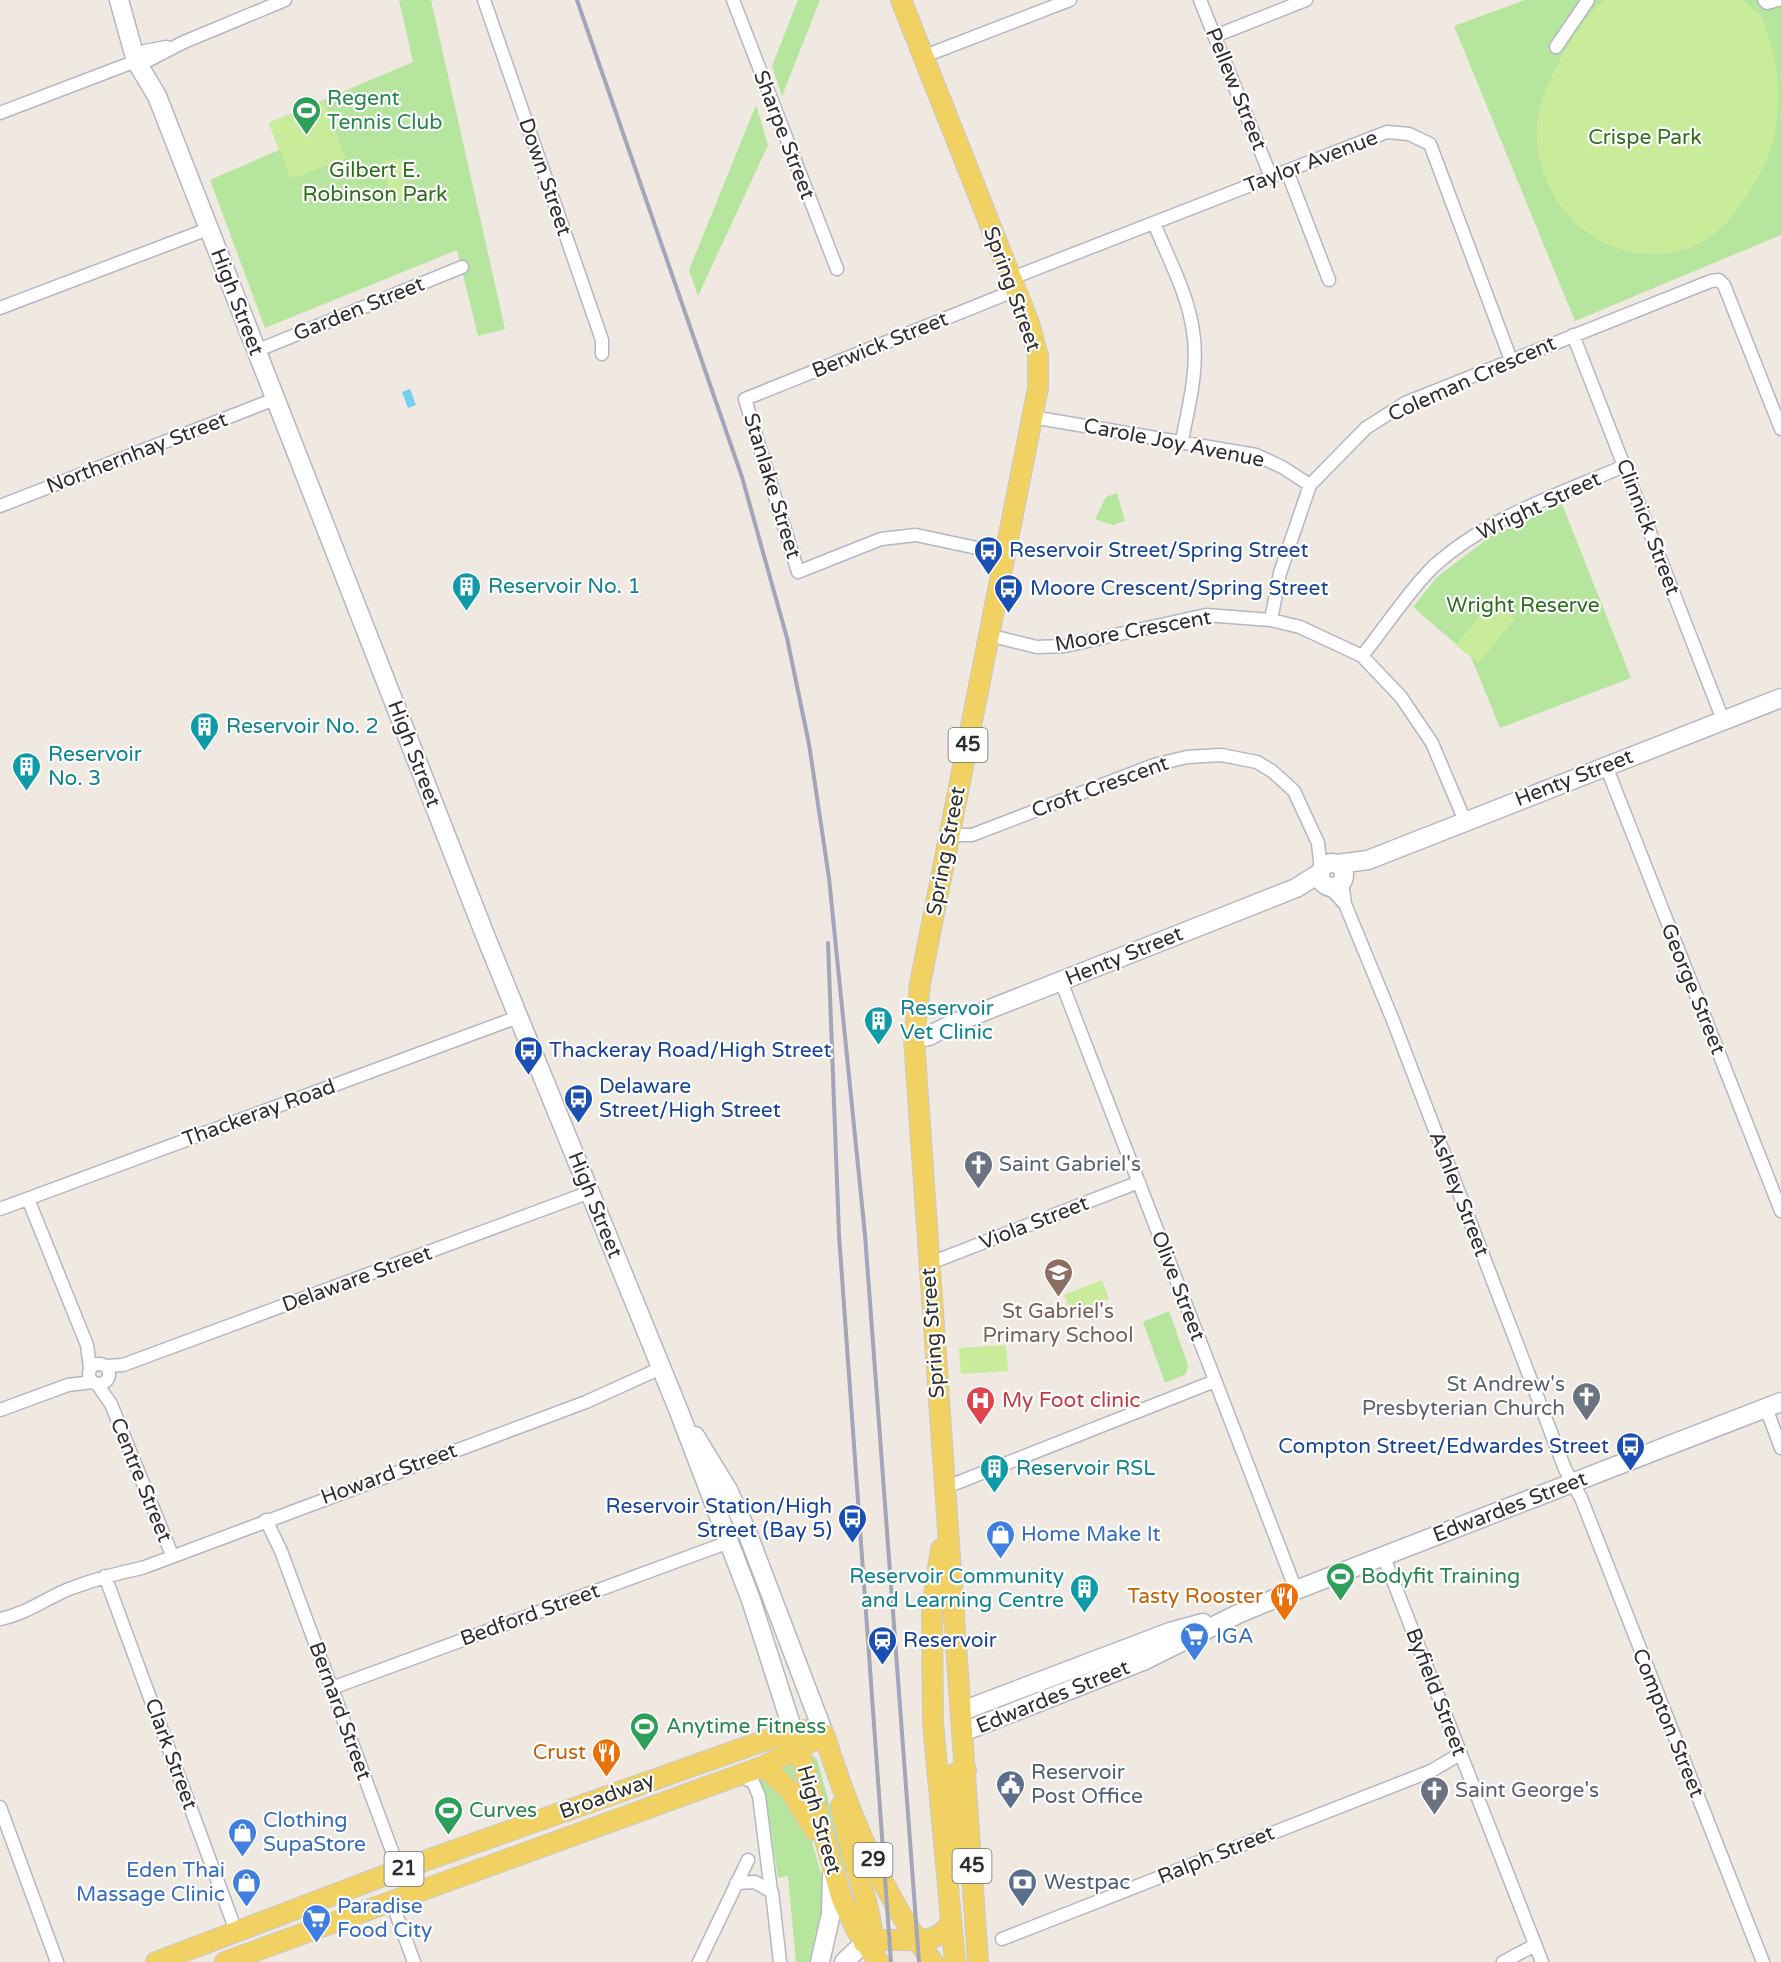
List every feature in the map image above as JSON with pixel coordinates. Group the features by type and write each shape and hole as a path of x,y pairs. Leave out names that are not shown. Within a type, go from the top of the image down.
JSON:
{"main road":[{"name":"High Street","path":"119,0 518,1017 678,1409 754,1608 847,1912 873,1953"},
{"name":"Spring Street","path":"901,0 1014,284 1038,356 1038,387 988,635 915,1031 946,1517 943,1587 931,1647 933,1731 955,1962"},
{"name":"Henty Street","path":"915,1031 930,1026 952,1024 1781,698"},
{"name":"Edwardes Street","path":"963,1732 1143,1661 1240,1613 1296,1590 1773,1405"},
{"name":"High Street","path":"678,1409 728,1490 747,1532 824,1734 837,1777 874,1863 917,1940 933,1962"},
{"path":"710,1495 728,1490"},
{"name":"Spring Street","path":"943,1587 962,1711 978,1962"},
{"name":"Edwardes Street","path":"962,1711 1170,1632 1240,1613"},
{"path":"933,1731 962,1711"},
{"name":"Broadway","path":"225,1962 764,1766 807,1730 824,1734"},
{"path":"933,1731 963,1732"},
{"name":"Broadway","path":"156,1962 391,1873 653,1780 796,1740"},
{"path":"764,1766 794,1796 830,1861 831,1914 820,1962"},
{"path":"947,1895 956,1846 953,1780 956,1773 966,1770"},
{"name":"High Street","path":"837,1777 846,1834 873,1953"},
{"path":"653,1780 661,1802"},
{"path":"391,1873 400,1897"},
{"path":"844,1962 851,1952 873,1953 937,1936 945,1931 950,1922"}],"street":[{"path":"0,113 184,42 285,0"},
{"name":"Down Street","path":"484,0 602,340 602,354"},
{"name":"Sharpe Street","path":"733,0 837,269"},
{"path":"922,57 1070,0"},
{"name":"Pellew Street","path":"1200,0 1271,177"},
{"path":"1215,36 1306,0"},
{"path":"1556,46 1588,0"},
{"path":"1764,0 1767,3 1778,0"},
{"name":"Taylor Avenue","path":"1014,284 1154,223 1387,132 1409,134 1430,144 1511,360"},
{"path":"1287,171 1329,280"},
{"path":"1154,223 1184,297 1193,332 1194,376 1182,440"},
{"path":"0,308 208,229"},
{"name":"Garden Street","path":"256,351 462,267"},
{"name":"Coleman Crescent","path":"1271,620 1280,573 1310,485 1366,428 1404,403 1573,335 1719,280 1724,285 1781,429"},
{"name":"Berwick Street","path":"745,399 1014,284"},
{"name":"Clinnick Street","path":"1573,335 1723,720"},
{"name":"Northernhay Street","path":"0,506 275,399"},
{"name":"Stanlake Street","path":"745,399 798,572 881,539 916,535 1005,554"},
{"name":"Carole Joy Avenue","path":"1032,417 1182,440 1256,455 1282,467 1310,485"},
{"name":"Wright Street","path":"1362,656 1433,567 1482,530 1536,503 1624,466"},
{"name":"Moore Crescent","path":"988,635 1037,647 1065,646 1189,616 1206,615 1271,620 1300,627 1362,656 1401,697 1432,742 1465,821"},
{"name":"Croft Crescent","path":"950,835 972,835 1171,759 1221,755 1257,762 1283,779 1294,791 1303,807 1331,875"},
{"name":"George Street","path":"1606,766 1781,1211"},
{"name":"Ashley Street","path":"1331,875 1346,904 1573,1484"},
{"name":"Olive Street","path":"1060,981 1296,1590"},
{"name":"Thackeray Road","path":"0,1209 518,1017"},
{"name":"Viola Street","path":"928,1263 1139,1182"},
{"name":"Delaware Street","path":"0,1410 590,1192"},
{"name":"Centre Street","path":"28,1199 172,1555"},
{"name":"Howard Street","path":"0,1619 45,1594 66,1590 105,1576 128,1564 158,1560 172,1555 621,1388 631,1388 663,1372"},
{"path":"944,1488 1215,1381"},
{"path":"1773,1405 1781,1448"},
{"name":"Compton Street","path":"1573,1484 1581,1498 1763,1962"},
{"name":"Bernard Street","path":"269,1519 332,1688 391,1873"},
{"name":"Bedford Street","path":"332,1688 729,1542"},
{"name":"Byfield Street","path":"1383,1555 1538,1953"},
{"name":"Clark Street","path":"105,1576 236,1931"},
{"name":"Ralph Street","path":"1002,1939 1462,1758"},
{"path":"735,1776 751,1780 758,1790 780,1962"},
{"path":"0,1808 57,1962"},
{"path":"699,1962 748,1860"},
{"path":"736,1883 756,1882 771,1891"},
{"path":"400,1897 414,1962"},
{"path":"1503,1962 1538,1953"},
{"path":"1508,1962 1538,1953"}],"green space":[{"name":"Gilbert E. Robinson Park","path":"399,0 431,0 505,329 478,336 457,250 265,328 210,180 279,150 269,123 413,62"},
{"path":"798,0 820,0 782,96 772,66"},
{"name":"Crispe Park","path":"1525,0 1781,0 1781,235 1575,321 1454,26"},
{"name":"Crispe Park","path":"1604,0 1743,0 1760,16 1765,26 1774,59 1778,92 1776,126 1768,155 1744,200 1716,232 1683,250 1648,254 1614,247 1583,229 1558,202 1542,167 1537,126 1545,90 1575,34"},
{"name":"Regent Tennis Club","path":"324,101 346,158 291,179 269,123"},
{"path":"756,105 768,145 698,296 689,270"},
{"path":"400,158 410,197 392,202 382,163"},
{"path":"1117,493 1125,521 1113,525 1095,519 1106,497"},
{"name":"Wright Reserve","path":"1562,504 1631,678 1500,728 1471,657 1413,607 1437,577 1491,536"},
{"path":"1492,600 1515,618 1479,663 1456,645"},
{"path":"1102,1280 1109,1299 1072,1313 1064,1295"},
{"path":"1169,1311 1188,1365 1186,1374 1165,1383 1143,1322"},
{"path":"1006,1345 1008,1371 961,1374 959,1348"},
{"path":"811,1754 817,1759 848,1872 840,1874"},
{"path":"795,1760 800,1786 795,1789 776,1769"},
{"path":"766,1774 809,1831 826,1890 812,1962 796,1962 788,1876 778,1878 767,1803 756,1777"}],"water":[{"path":"410,389 416,405 408,408 402,392"}],"railway":[{"path":"577,0 742,477 787,638 809,744 829,878 865,1235 919,1962"},
{"path":"828,943 839,1235 891,1962"}],"place":[{"name":"Regent Tennis Club","path":"306,136"},
{"name":"Reservoir Street/Spring Street","path":"988,576"},
{"name":"Reservoir No. 1","path":"467,612"},
{"name":"Moore Crescent/Spring Street","path":"1009,614"},
{"name":"Reservoir No. 2","path":"205,752"},
{"name":"Reservoir No. 3","path":"27,792"},
{"name":"Reservoir Vet Clinic","path":"879,1046"},
{"name":"Thackeray Road/High Street","path":"528,1076"},
{"name":"Delaware Street/High Street","path":"578,1124"},
{"name":"Saint Gabriel's","path":"978,1190"},
{"name":"St Gabriel's Primary School","path":"1058,1298"},
{"name":"St Andrew's Presbyterian Church","path":"1586,1422"},
{"name":"My Foot clinic","path":"981,1426"},
{"name":"Compton Street/Edwardes Street","path":"1630,1472"},
{"name":"Reservoir RSL","path":"995,1494"},
{"name":"Reservoir Station/High Street (Bay 5)","path":"853,1544"},
{"name":"Home Make It","path":"1000,1560"},
{"name":"Bodyfit Training","path":"1340,1602"},
{"name":"Reservoir Community and Learning Centre","path":"1085,1614"},
{"name":"Tasty Rooster","path":"1284,1622"},
{"name":"IGA","path":"1195,1662"},
{"name":"Reservoir","path":"882,1666"},
{"name":"Anytime Fitness","path":"645,1752"},
{"name":"Crust","path":"607,1778"},
{"name":"Reservoir Post Office","path":"1010,1810"},
{"name":"Saint George's","path":"1434,1816"},
{"name":"Curves","path":"448,1836"},
{"name":"Clothing SupaStore","path":"242,1858"},
{"name":"Eden Thai Massage Clinic","path":"246,1908"},
{"name":"Westpac","path":"1023,1908"},
{"name":"Paradise Food City","path":"316,1944"}]}
